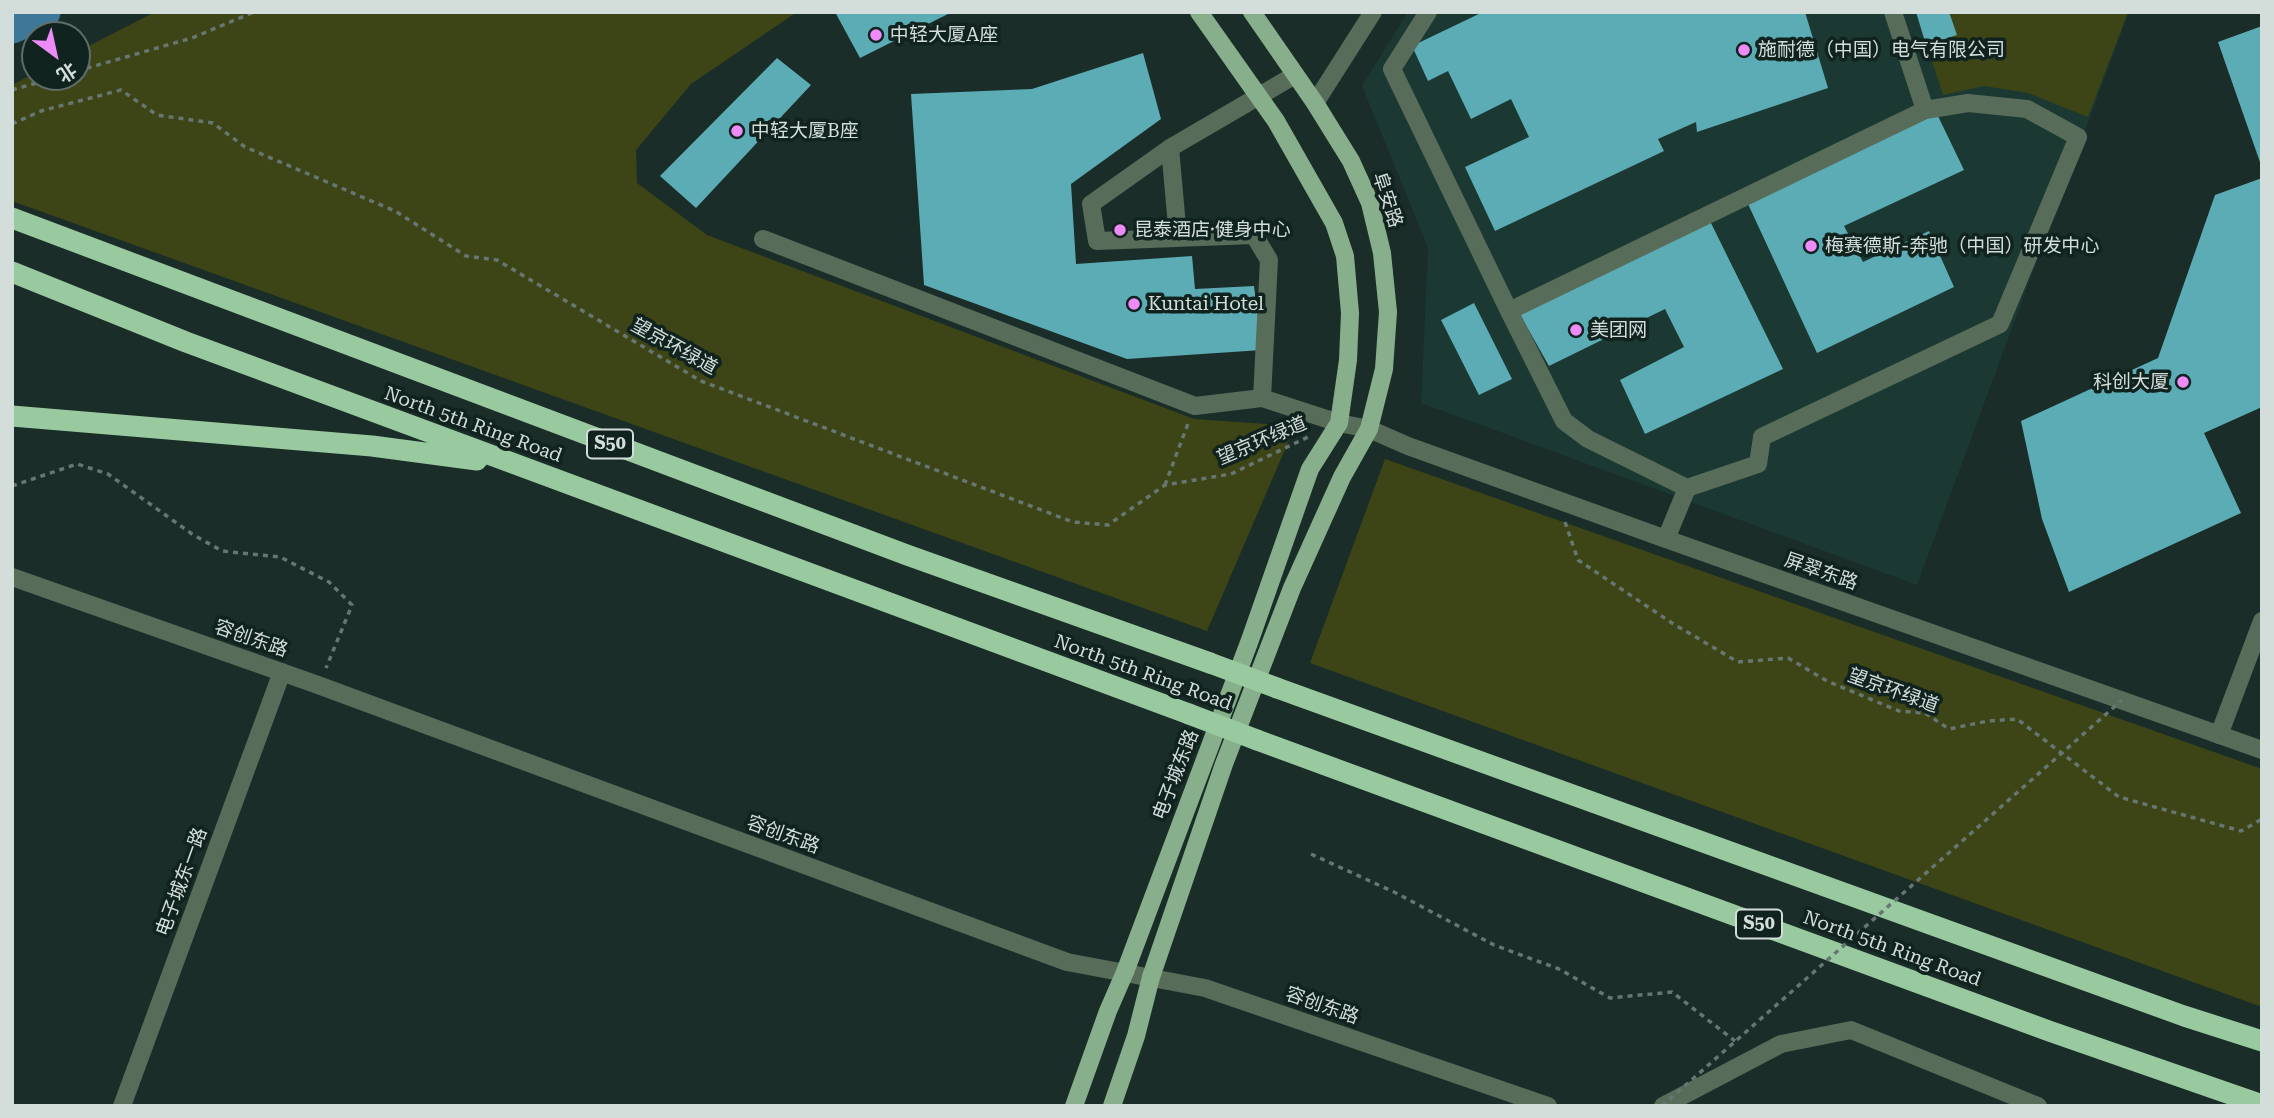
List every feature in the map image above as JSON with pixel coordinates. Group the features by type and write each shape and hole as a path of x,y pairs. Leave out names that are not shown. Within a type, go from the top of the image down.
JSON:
{"highway":[{"name":"North 5th Ring Road","path":"12,218 894,550 2184,1016 2262,1041"},
{"name":"North 5th Ring Road","path":"12,272 186,342 1257,740 2049,1031 2262,1105"},
{"path":"12,287 186,342"},
{"path":"13,416 372,446 517,466"}],"main road":[{"path":"1199,12 1282,132 1334,223 1345,256 1350,313 1348,359 1339,423"},
{"name":"阜安路","path":"1252,12 1352,161 1370,203 1382,253 1388,312 1385,358 1369,429"},
{"name":"电子城东路","path":"1074,1106 1250,640 1310,470 1339,423"},
{"path":"1112,1106 1136,1036 1151,977 1224,764 1292,588 1342,477 1369,429"}],"street":[{"path":"1315,103 1373,12"},
{"path":"1428,12 1392,69 1509,311 1564,421 1588,439 1687,488 1758,464 1762,437 2000,324 2078,137 2027,108 1968,103 1925,110 1509,311"},
{"path":"1893,12 1925,110"},
{"path":"763,239 1195,406 1262,398 1269,260 1254,235 1097,241 1091,204 1170,148 1295,75"},
{"path":"1170,148 1178,237"},
{"name":"屏翠东路","path":"1262,398 1339,423 1369,429 1666,539 2262,750"},
{"path":"1666,539 1687,488"},
{"name":"容创东路","path":"12,576 318,685 1067,962 1205,988 1548,1106"},
{"path":"2218,735 2262,621"},
{"name":"电子城东一路","path":"122,1106 282,672"},
{"path":"1662,1106 1781,1044 1851,1030 2038,1106"}],"path":[{"path":"91,67 191,38 254,12"},
{"name":"望京环绿道","path":"12,124 41,111 121,90 157,115 213,122 245,146 395,211 466,256 497,260 701,381 1073,522 1108,525 1165,485 1231,474 1339,423"},
{"path":"1165,485 1195,406"},
{"path":"12,486 77,464 108,474 192,534 222,551 280,556 330,582 352,606 318,685"},
{"name":"望京环绿道","path":"1558,500 1578,560 1672,623 1738,662 1788,658 1827,681 1899,711 1925,713 1949,729 1988,721 2017,719 2119,797 2241,831 2262,819"},
{"path":"1662,1106 2122,700"},
{"path":"1311,854 1396,893 1494,945 1559,969 1610,998 1672,992 1735,1041"}],"shaded area":[{"path":"1408,12 2129,12 1917,585 1421,403 1428,248 1362,86"}],"green space":[{"path":"155,12 797,12 691,84 636,150 637,183 707,235 1194,419 1295,426 1207,631 12,201 12,85 21,80 21,91 91,91 91,45"},
{"path":"1916,12 2128,12 2088,117 2028,93 1984,86 1943,95"},
{"path":"1385,459 2262,769 2262,1007 1310,663"}],"building":[{"name":"中轻大厦A座","path":"835,12 952,12 860,58"},
{"path":"1483,12 1805,12 1828,88 1697,132 1696,122 1658,139 1664,151 1495,231 1465,167 1529,137 1511,99 1471,119 1448,71 1428,81 1412,46"},
{"path":"1916,12 1949,12 1957,35 1926,45"},
{"path":"2262,26 2262,164 2261,165 2218,42"},
{"path":"1143,53 1161,119 1071,184 1076,264 1192,256 1195,289 1254,286 1262,350 1127,359 924,285 911,94 1032,89"},
{"name":"中轻大厦B座","path":"777,58 811,85 696,208 660,176"},
{"name":"梅赛德斯-奔驰（中国）研发中心","path":"1937,114 1964,170 1844,226 1863,262 1929,231 1954,287 1817,353 1748,204"},
{"name":"科创大厦","path":"2262,178 2262,407 2204,433 2241,513 2069,592 2042,519 2021,421 2158,358 2215,195"},
{"name":"美团网","path":"1709,219 1783,369 1645,434 1620,380 1684,347 1665,309 1549,366 1519,313"},
{"path":"1474,303 1512,379 1479,395 1441,320"}],"waterway":[{"path":"12,26 43,12"}],"place":[{"name":"中轻大厦A座","path":"876,35"},
{"name":"施耐德（中国）电气有限公司","path":"1744,50"},
{"name":"中轻大厦B座","path":"737,131"},
{"name":"昆泰酒店·健身中心","path":"1120,230"},
{"name":"梅赛德斯-奔驰（中国）研发中心","path":"1811,246"},
{"name":"Kuntai Hotel","path":"1134,304"},
{"name":"美团网","path":"1576,330"},
{"name":"科创大厦","path":"2183,382"}]}
